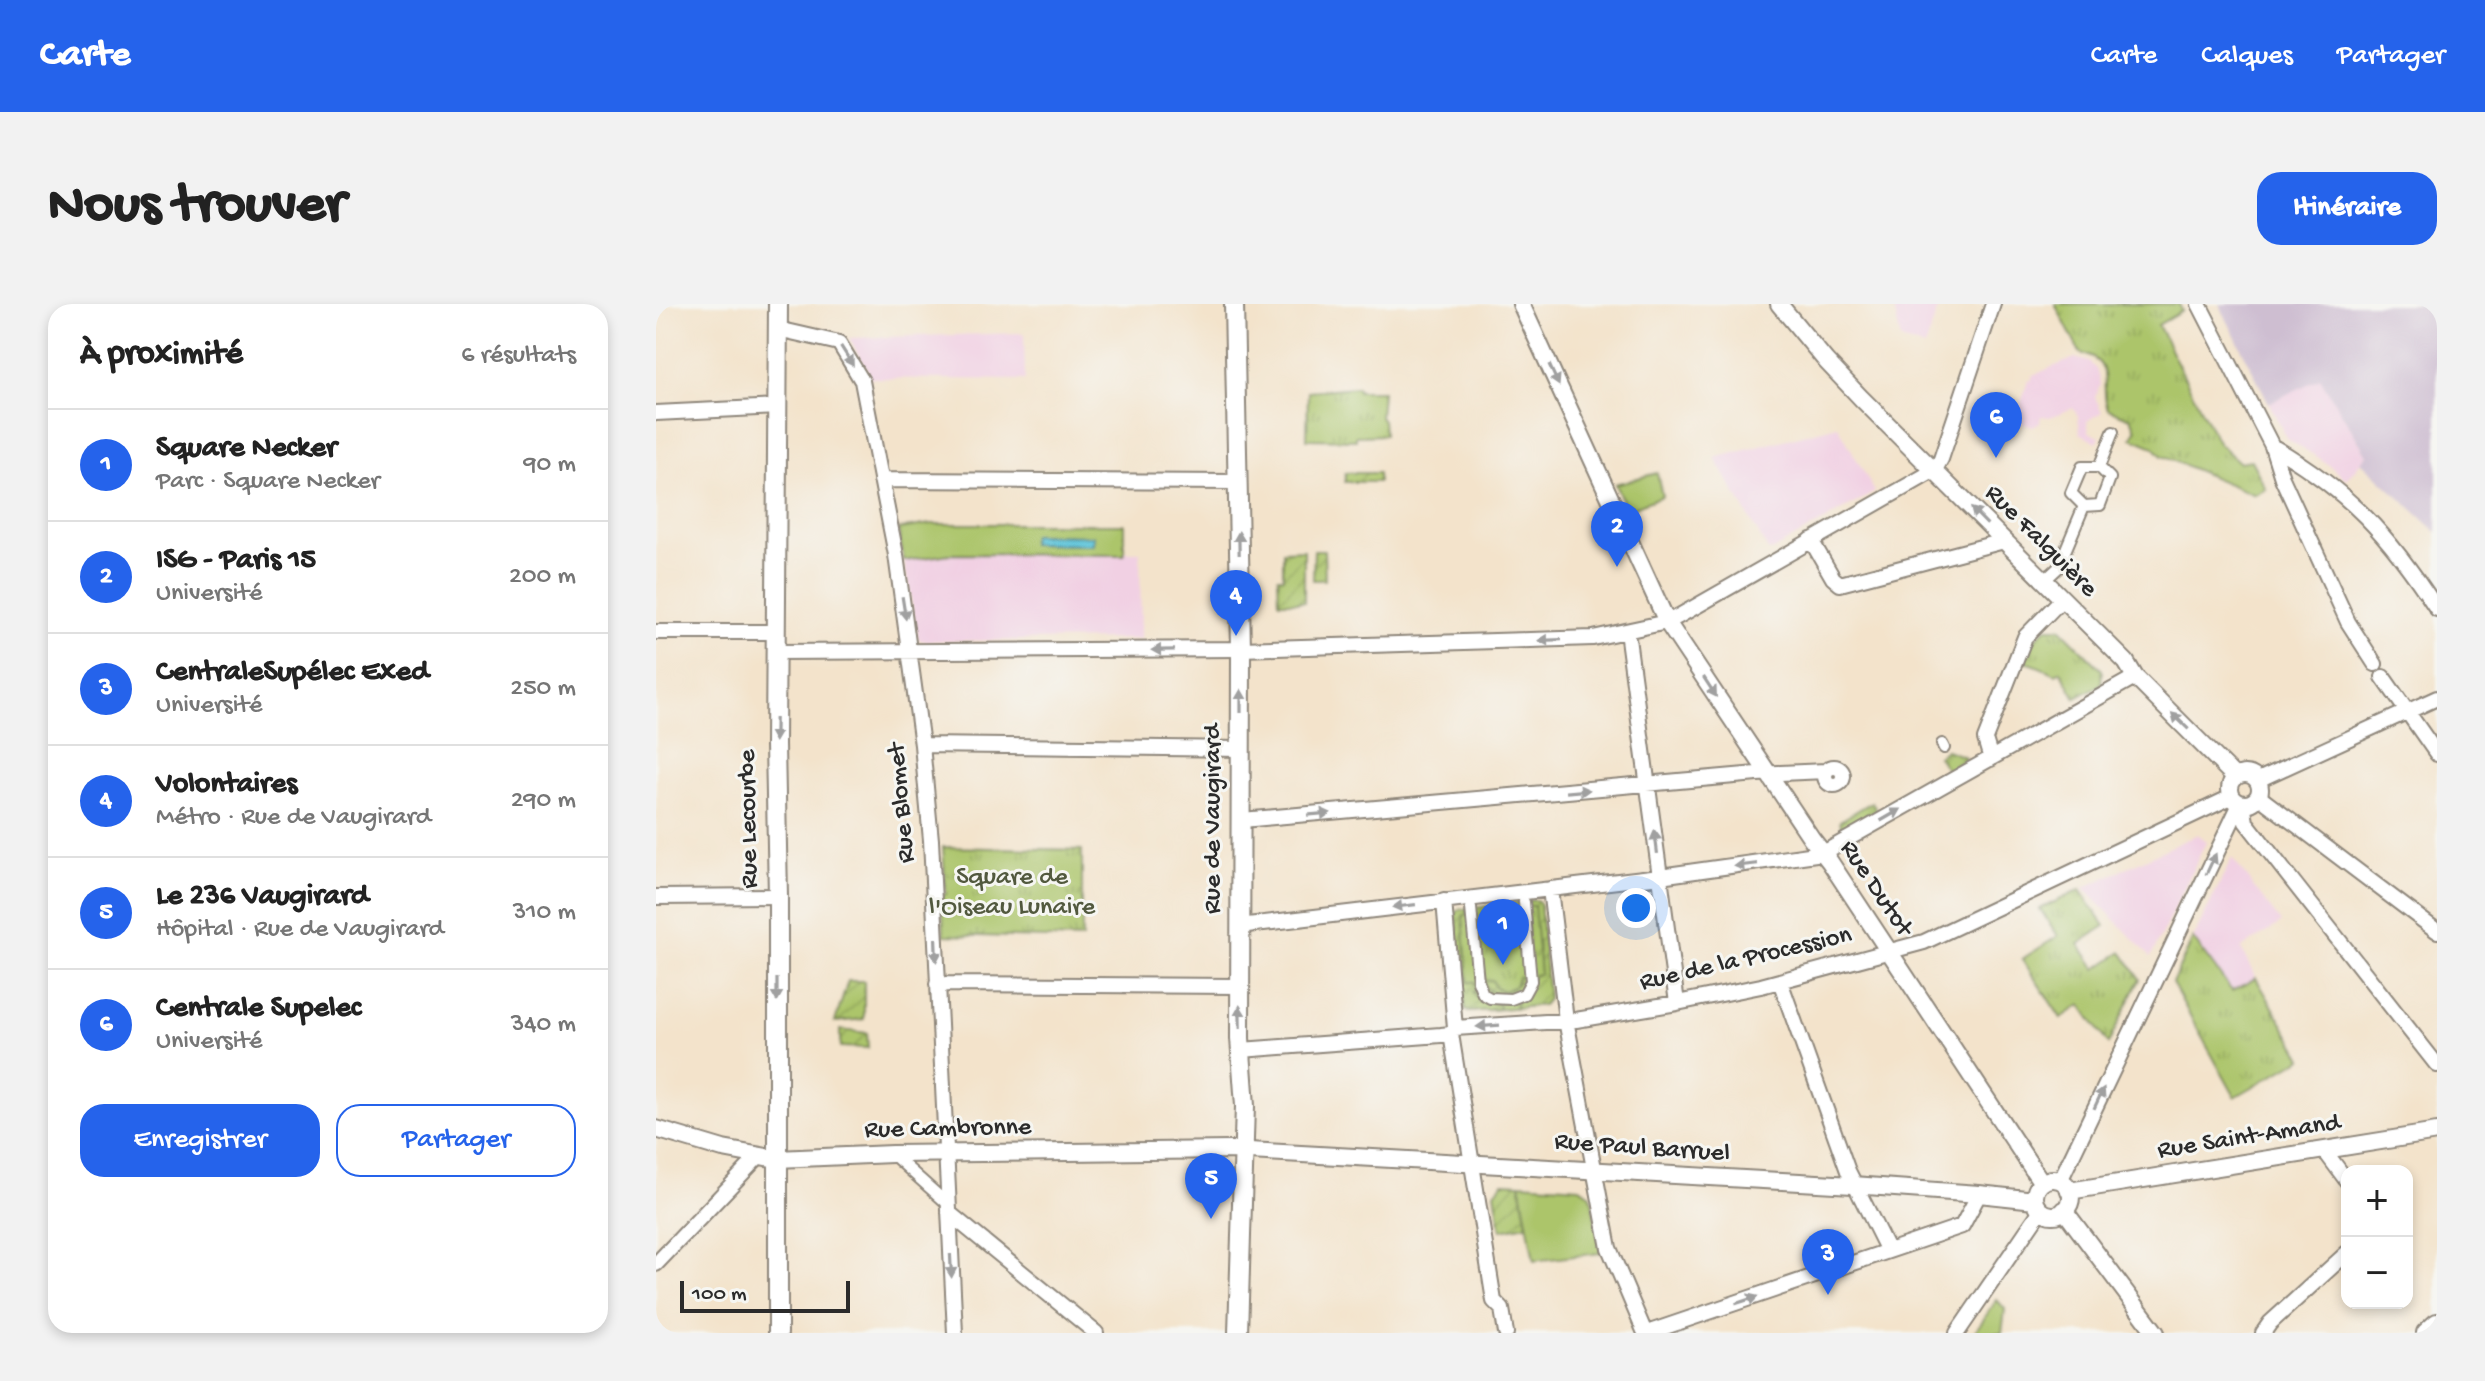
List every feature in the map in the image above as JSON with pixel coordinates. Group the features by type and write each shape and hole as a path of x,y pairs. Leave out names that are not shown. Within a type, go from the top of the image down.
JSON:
{"main road":[{"name":"Rue Lecourbe","path":"778,304 775,745 778,1333"},
{"name":"Rue de Vaugirard","path":"1234,304 1242,749 1239,986 1245,1080 1238,1333"},
{"path":"2426,1333 2437,1324"}],"street":[{"name":"Rue Dutot","path":"1521,304 1667,622 2042,1183"},
{"name":"Rue Falguière","path":"1779,304 1826,361 2126,662 2135,677 2235,777 2250,774 2246,796"},
{"path":"776,652 1241,649 1593,638 1667,622 1935,470 1993,304"},
{"path":"2199,304 2272,446 2282,478 2348,622 2401,705 2437,754"},
{"name":"Rue Blomet","path":"778,329 839,343 862,381 881,480 911,652 931,840 955,1333"},
{"path":"656,413 777,407"},
{"path":"2099,467 2113,432"},
{"path":"2272,446 2330,483 2366,514 2407,563 2437,609"},
{"path":"2082,467 2099,467 2110,478 2100,505 2084,506 2071,493 2082,467"},
{"path":"881,480 1238,482"},
{"path":"2044,581 2058,568 2084,506"},
{"path":"1811,540 1833,578 1840,584 2004,541"},
{"path":"1991,759 1985,739 2025,637 2062,599"},
{"path":"1627,631 1677,1003"},
{"path":"656,632 776,632"},
{"path":"1239,926 1660,876 1823,853 2135,677"},
{"name":"Rue de la Procession","path":"1241,1050 1566,1020 1677,1003 1780,981 1924,942 2246,796 2437,698"},
{"path":"922,745 1242,749"},
{"path":"1242,820 1826,771"},
{"path":"2246,796 2437,931"},
{"path":"2246,796 2246,822 2437,1065"},
{"path":"2038,1205 2053,1215 2064,1210 2070,1202 2064,1186 2246,796"},
{"path":"1550,889 1566,1020 1609,1248 1646,1333 1962,1226 1979,1194"},
{"path":"656,897 778,896"},
{"path":"1444,901 1453,1031 1470,1163 1494,1301 1502,1309 1506,1333"},
{"path":"1471,908 1479,986 1490,998 1507,1004 1524,994 1531,981 1524,902"},
{"path":"1780,981 1853,1185 1888,1251"},
{"path":"937,984 1239,986"},
{"name":"Rue Cambronne","path":"656,1129 758,1157 777,1159 892,1154 1245,1150"},
{"name":"Rue Saint-Amand","path":"2064,1186 2437,1132"},
{"name":"Rue Paul Barruel","path":"1245,1150 1853,1185 1979,1194 2038,1205"},
{"path":"2324,1150 2341,1173"},
{"path":"892,1154 949,1209 1096,1333"},
{"path":"656,1264 758,1157"},
{"path":"1957,1333 2038,1205 2037,1188 2049,1180 2064,1186"},
{"path":"2064,1210 2156,1333"},
{"path":"2263,1333 2341,1258"}],"shaded area":[{"path":"1893,304 1939,304 1925,348 1901,340"},
{"path":"2219,304 2437,304 2437,532 2361,462 2367,455 2320,378 2269,403"},
{"path":"1024,333 1025,380 869,378 849,338"},
{"path":"2075,358 2089,362 2099,378 2100,385 2095,397 2102,412 2087,421 2089,432 2100,436 2097,442 2080,433 2078,416 2073,408 2050,417 2041,416 2040,422 2033,426 2015,422 2028,380 2031,381 2033,375"},
{"path":"2320,377 2367,455 2347,479 2287,439 2269,403"},
{"path":"1838,426 1875,492 1769,552 1715,458"},
{"path":"1124,552 1140,552 1141,639 922,641 918,638 904,561 949,554 1124,555"},
{"path":"2198,834 2206,842 2151,957 2084,888"},
{"path":"2232,858 2281,923 2241,949 2256,978 2233,991 2193,939"}],"green space":[{"path":"2055,304 2179,304 2182,311 2158,325 2218,443 2239,462 2251,460 2266,489 2255,495 2162,456 2154,447 2132,438 2136,430 2131,418 2108,409 2103,369 2092,357 2080,353"},
{"path":"1357,387 1358,391 1382,391 1380,417 1384,435 1356,436 1356,440 1307,439 1308,391"},
{"path":"1345,473 1378,473 1378,482 1345,482"},
{"path":"1657,473 1662,496 1627,510 1615,484"},
{"path":"931,524 1124,524 1124,555 949,554 904,561 898,529"},
{"path":"1304,550 1304,602 1279,602 1278,577 1283,577 1283,551"},
{"path":"1314,550 1324,550 1325,580 1313,580"},
{"path":"2046,628 2060,628 2102,670 2101,684 2076,698 2061,671 2056,674 2025,661 2033,641"},
{"path":"1946,750 1965,757 1965,762 1948,772 1938,756"},
{"path":"1872,802 1878,813 1843,831 1840,821"},
{"name":"Square de l'Oiseau Lunaire","path":"943,847 1082,850 1082,939 944,935 942,895 946,894"},
{"path":"2080,890 2105,926 2079,944 2096,969 2122,952 2140,979 2108,1044 2081,1005 2061,1018 2022,959 2058,936 2040,909"},
{"path":"1536,900 1540,903 1548,999 1543,1005 1465,1010 1456,913 1459,910"},
{"path":"1527,901 1540,903 1548,999 1543,1005 1516,1008 1515,1001 1534,975 1540,974 1534,906 1528,906"},
{"path":"1467,909 1468,914 1463,916 1468,982 1475,982 1477,990 1473,992 1476,997 1480,995 1498,1003 1499,1009 1465,1010 1456,913"},
{"path":"2193,939 2232,991 2256,978 2303,1058 2235,1097 2172,983"},
{"path":"1527,976 1522,990 1504,995 1494,994 1483,981 1492,980 1496,988 1504,991 1515,986 1518,977"},
{"path":"848,981 864,981 864,1019 835,1022"},
{"path":"840,1030 867,1033 868,1048 840,1047"},
{"path":"1503,1182 1520,1183 1527,1225 1501,1230 1495,1192"},
{"path":"1520,1183 1580,1187 1591,1195 1601,1253 1534,1261"},
{"path":"1997,1300 2005,1309 2002,1333 1974,1333"}],"water":[{"path":"1032,535 1094,536 1093,545 1031,544"}],"place":[{"name":"Centrale Supelec","path":"1996,458"},
{"name":"ISG - Paris 15","path":"1617,567"},
{"name":"Volontaires","path":"1236,636"},
{"name":"Square Necker","path":"1503,965"},
{"name":"Le 236 Vaugirard","path":"1211,1219"},
{"name":"CentraleSupélec Exed","path":"1828,1295"}]}
